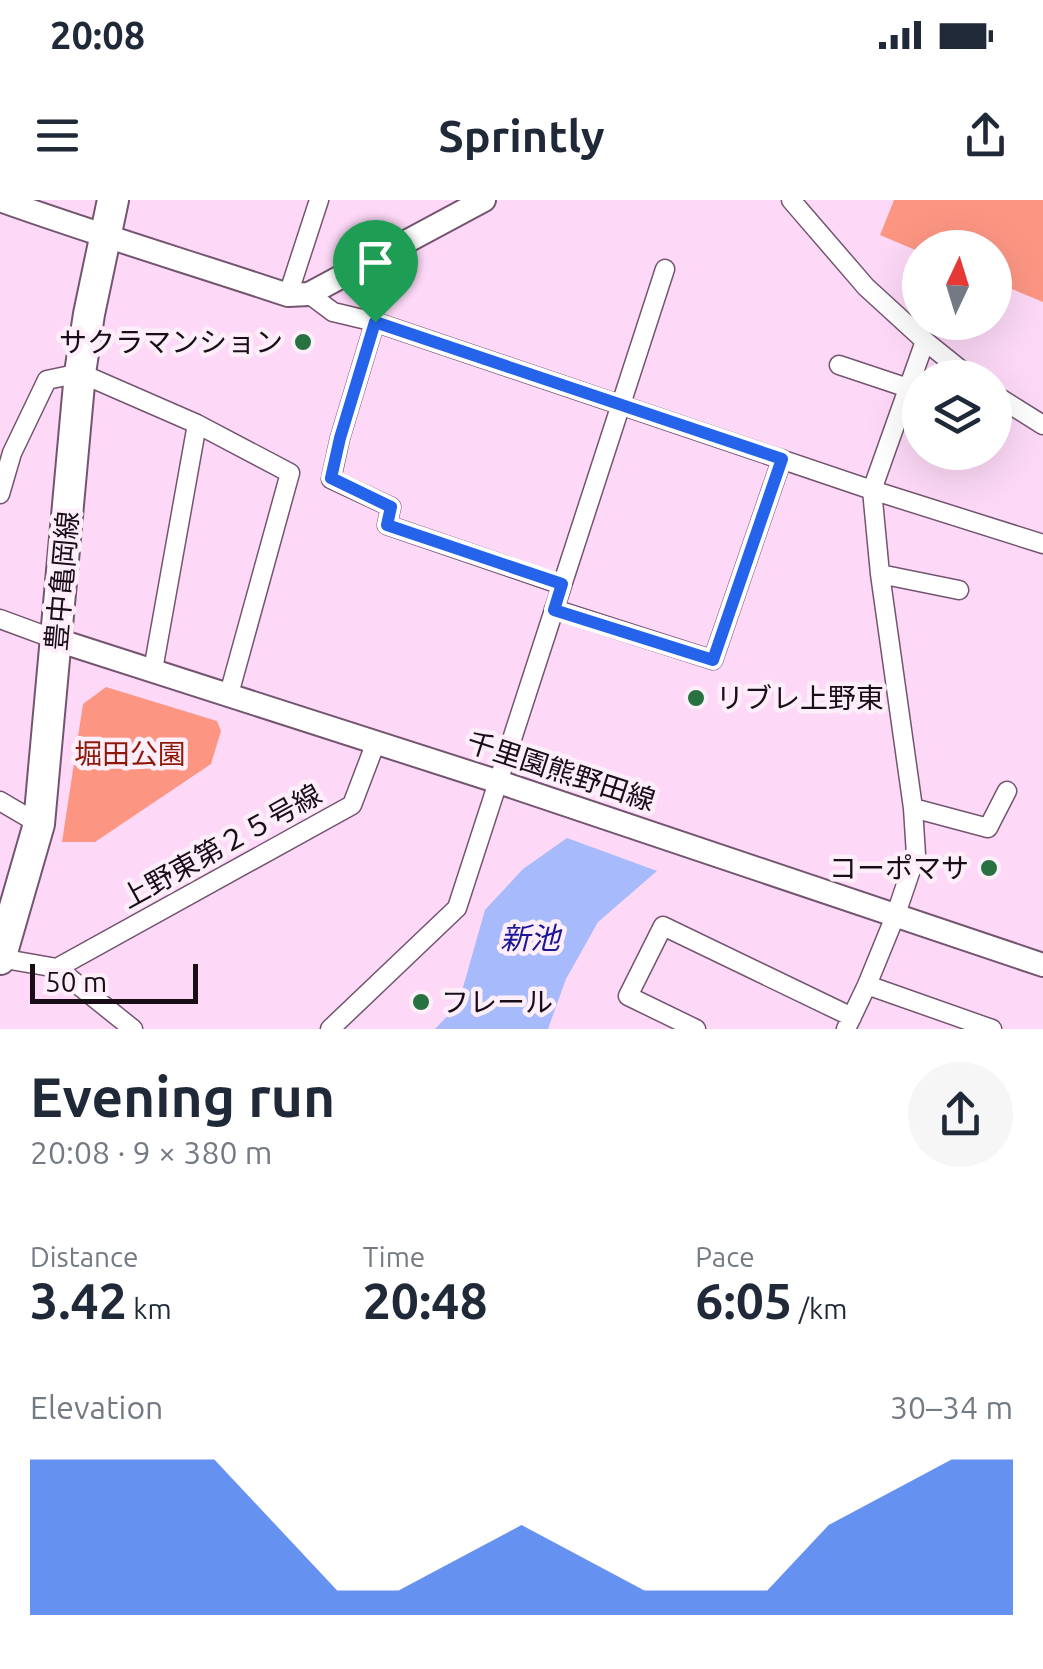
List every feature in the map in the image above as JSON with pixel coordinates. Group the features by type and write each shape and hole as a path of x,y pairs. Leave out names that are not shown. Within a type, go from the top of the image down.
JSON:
{"main road":[{"name":"豊中亀岡線","path":"0,959 39,824 80,374 113,200"}],"street":[{"path":"0,200 104,236 298,294 333,312 375,322 1043,544"},
{"path":"298,294 318,200"},
{"path":"298,294 484,200"},
{"path":"791,200 866,287 948,360"},
{"path":"330,1029 457,908 665,269"},
{"path":"375,322 331,478 391,507 387,525 562,584"},
{"path":"918,360 925,342"},
{"path":"839,365 902,386"},
{"path":"0,494 12,452 47,380 80,374 197,424 290,474 229,694"},
{"path":"696,1029 628,996 663,926 849,1023 896,914 916,855 872,490 902,405"},
{"path":"1012,406 1043,425"},
{"path":"152,670 197,424"},
{"path":"554,610 713,660 782,459"},
{"path":"880,574 959,590"},
{"path":"0,619 57,640"},
{"name":"千里園熊野田線","path":"57,640 500,782 1043,965"},
{"name":"上野東第２５号線","path":"57,968 352,805 376,742"},
{"path":"913,808 988,828 1007,791"},
{"path":"0,801 39,824"},
{"path":"0,959 57,968 133,1029"},
{"path":"867,985 992,1029"}],"green space":[{"path":"894,200 1043,200 1043,302 1012,289 1012,230 902,230 902,244 880,235"},
{"name":"堀田公園","path":"106,687 217,721 221,731 211,764 95,842 62,842 83,704"}],"water":[{"name":"新池","path":"567,838 657,871 598,922 566,979 548,1029 435,1029 458,1005 485,910 523,869"}],"place":[{"name":"サクラマンション","path":"303,342"},
{"name":"リブレ上野東","path":"696,698"},
{"name":"コーポマサ","path":"989,868"},
{"name":"フレール","path":"421,1002"}],"route":[{"path":"375,322 782,459 713,660 554,610 562,584 387,525 391,507 331,478 375,322"}]}
